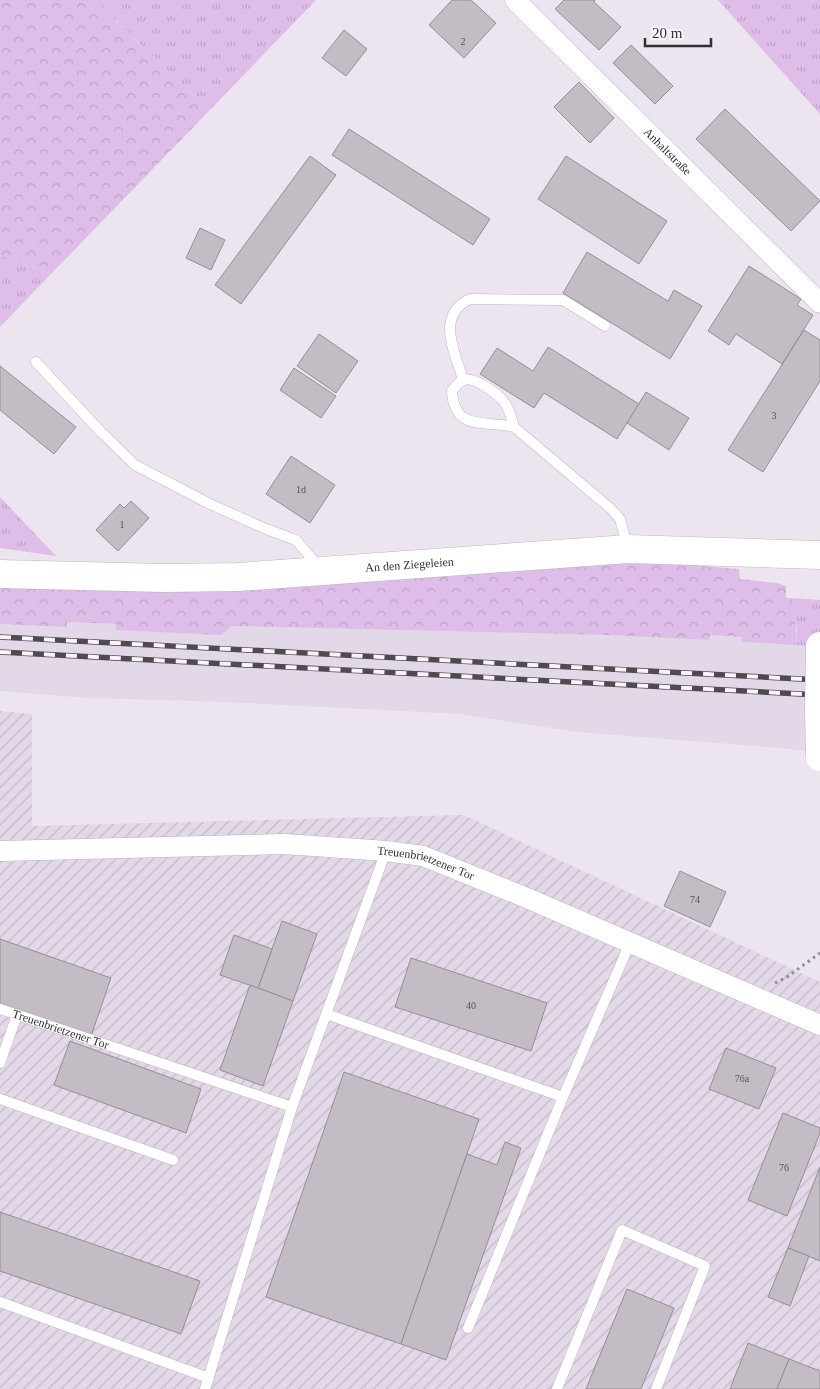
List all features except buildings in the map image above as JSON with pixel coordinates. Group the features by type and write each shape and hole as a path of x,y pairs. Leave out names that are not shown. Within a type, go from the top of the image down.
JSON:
{"street":[{"name":"Anhaltstraße","path":"515,0 820,303"},
{"name":"An den Ziegeleien","path":"0,574 164,578 238,577 628,549 820,555"},
{"path":"820,646 820,756"},
{"name":"Treuenbrietzener Tor","path":"0,852 285,844 386,851 423,856 527,898 820,1025"}],"lane":[{"path":"463,380 450,334 450,321 454,311 461,303 470,299 563,300 605,326"},
{"path":"36,362 106,437 135,464 210,504 296,540 323,571"},
{"path":"514,428 510,412 503,401 491,390 478,382 470,380 463,380 456,385 452,391 452,400 460,415 466,420 476,423 504,425 514,428 616,514 628,549"},
{"path":"206,1389 292,1107 386,851"},
{"path":"468,1328 563,1098 630,943"},
{"name":"Treuenbrietzener Tor","path":"0,1009 292,1107"},
{"path":"326,1014 563,1098"},
{"path":"0,1063 17,1015"},
{"path":"0,1099 173,1160"},
{"path":"557,1389 622,1230 706,1266 656,1389"},
{"path":"0,1302 209,1378"}],"path":[{"path":"749,995 787,978 820,953"}],"shaded area":[{"path":"67,622 117,624 116,629 221,635 232,626 607,635 709,640 710,635 743,637 742,642 820,646 820,754 791,749 577,732 459,714 226,702 88,698 0,691 0,624 66,627"},
{"path":"0,711 32,714 32,826 464,815 820,982 820,1389 0,1389"}],"green space":[{"path":"0,0 103,0 104,9 209,111 51,274 0,255"},
{"path":"103,0 316,0 209,111 104,9"},
{"path":"718,0 820,0 820,114"},
{"path":"0,255 51,274 0,327"},
{"path":"0,497 56,556 0,548"},
{"path":"591,561 652,562 739,569 740,579 777,583 786,586 786,598 792,598 796,627 796,645 742,642 742,637 710,635 709,640 607,635 232,626 221,635 116,630 116,624 67,622 67,627 0,624 0,583"},
{"path":"792,598 820,600 820,646 796,645 797,630"}],"railway":[{"path":"0,637 820,680"},
{"path":"0,652 820,695"}]}
